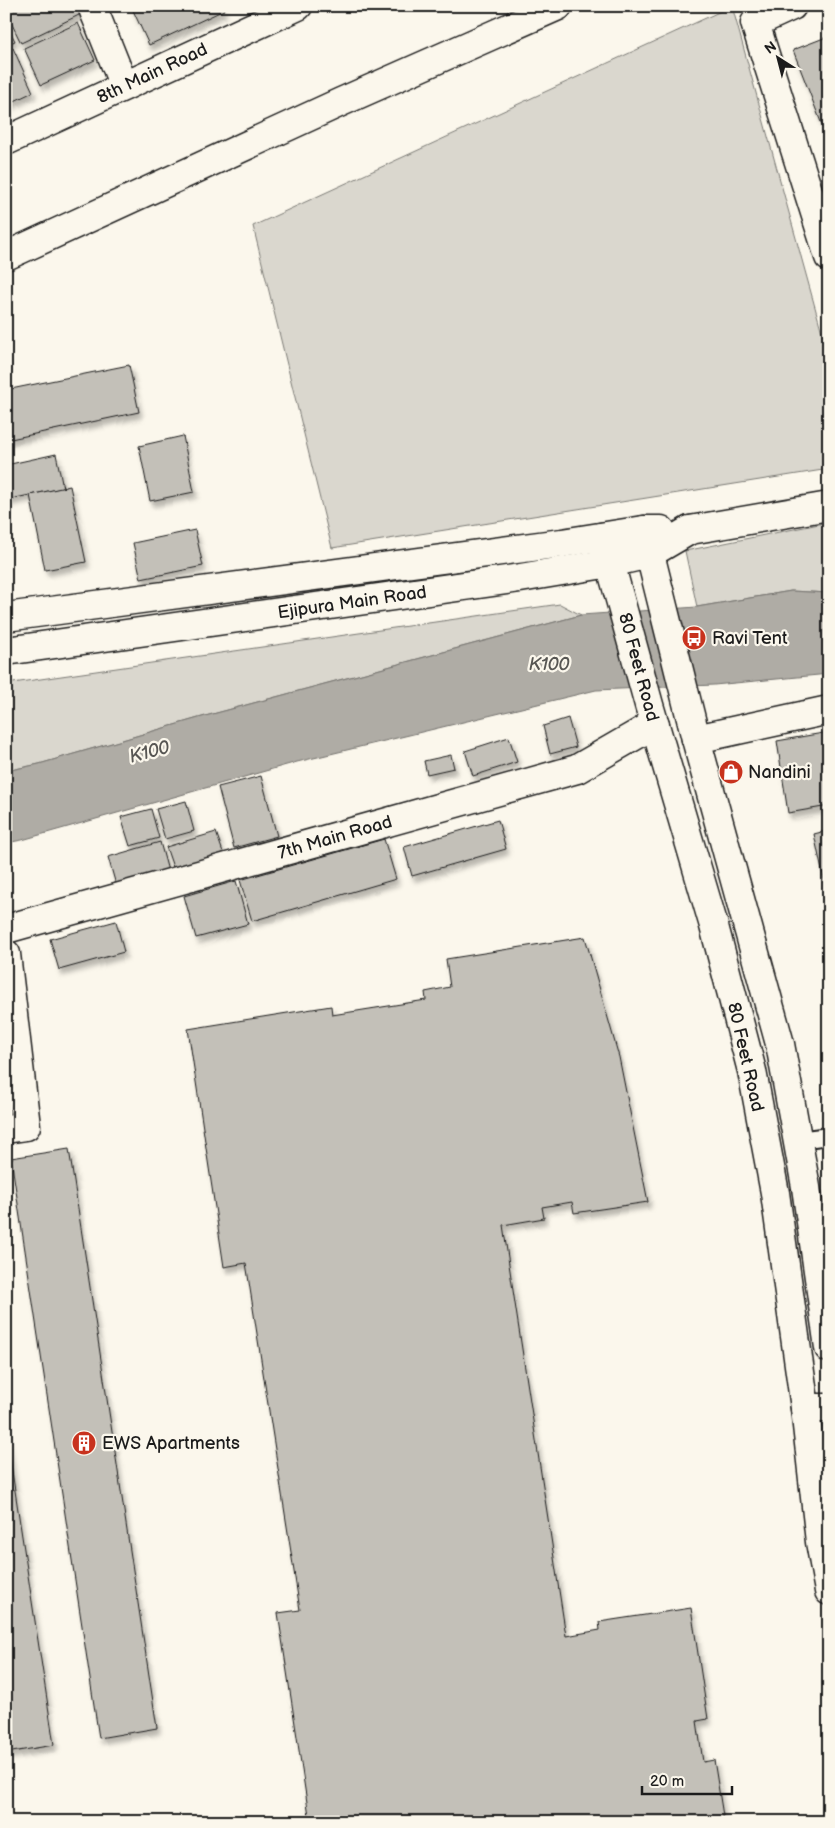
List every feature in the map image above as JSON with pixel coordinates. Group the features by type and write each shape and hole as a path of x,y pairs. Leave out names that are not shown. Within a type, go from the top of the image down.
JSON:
{"main road":[{"path":"92,6 124,86"},
{"name":"8th Main Road","path":"6,140 298,6"},
{"path":"6,256 333,106 558,6"},
{"path":"792,6 755,24 829,257"},
{"name":"Ejipura Main Road","path":"6,651 610,563 646,542 690,530 829,506"},
{"name":"Ejipura Main Road","path":"6,617 601,537 646,542"},
{"name":"80 Feet Road","path":"601,537 714,926 752,1071 817,1408 820,1542 828,1582"},
{"name":"80 Feet Road","path":"646,542 696,739 780,1044 806,1187 829,1348"},
{"path":"124,601 130,634"},
{"path":"696,739 829,710"},
{"name":"7th Main Road","path":"6,929 577,769 652,715"},
{"path":"6,954 26,1126 6,1129"},
{"path":"775,1193 806,1187"}],"lane":[{"path":"798,1140 829,1136"}],"shaded area":[{"path":"732,6 829,358 829,469 332,548 253,226"},
{"path":"829,522 829,593 791,591 697,607 685,551"},
{"path":"560,604 581,615 209,715 39,764 6,771 6,684"}],"water":[{"name":"K100","path":"791,591 829,593 829,674 714,685 596,690 297,762 6,843 6,771 39,764 209,715 581,615 697,607"}],"building":[{"path":"6,6 78,6 81,14 21,43 6,12"},
{"path":"131,6 222,6 224,10 149,45"},
{"path":"6,23 15,41 6,45"},
{"path":"78,23 95,60 41,85 24,48"},
{"path":"829,36 829,143 793,50"},
{"path":"13,48 33,92 6,105 6,51"},
{"path":"129,365 139,412 6,440 6,390"},
{"path":"183,436 194,492 150,501 139,446"},
{"path":"56,454 63,488 6,500 6,465"},
{"path":"70,486 86,562 45,570 30,495"},
{"path":"195,530 203,566 141,579 133,543"},
{"path":"568,718 576,747 550,754 543,726"},
{"path":"829,732 829,806 788,813 777,741"},
{"path":"509,737 517,762 473,776 465,751"},
{"path":"451,755 454,768 427,774 424,761"},
{"path":"261,776 277,836 234,848 218,787"},
{"path":"186,801 194,831 165,839 156,809"},
{"path":"151,809 159,838 130,846 121,817"},
{"path":"498,820 506,849 412,876 404,847"},
{"path":"829,830 829,903 814,834"},
{"path":"216,832 225,858 175,873 166,847"},
{"path":"384,839 396,879 252,921 240,880"},
{"path":"160,842 168,871 116,885 108,857"},
{"path":"236,881 248,924 196,938 184,896"},
{"path":"116,921 124,952 59,970 50,939"},
{"path":"585,937 619,1057 648,1202 574,1213 572,1202 542,1207 544,1218 503,1225 566,1636 600,1630 599,1622 691,1608 708,1719 697,1721 703,1762 714,1760 724,1822 310,1822 278,1613 300,1610 246,1263 224,1267 188,1029 331,1006 332,1015 426,1000 425,992 450,987 446,959"},
{"name":"EWS Apartments","path":"69,1149 157,1728 99,1738 11,1158"},
{"path":"6,1432 54,1745 6,1753"}],"place":[{"name":"Ravi Tent","path":"694,638"},
{"name":"Nandini","path":"731,772"},
{"name":"EWS Apartments","path":"84,1443"}]}
